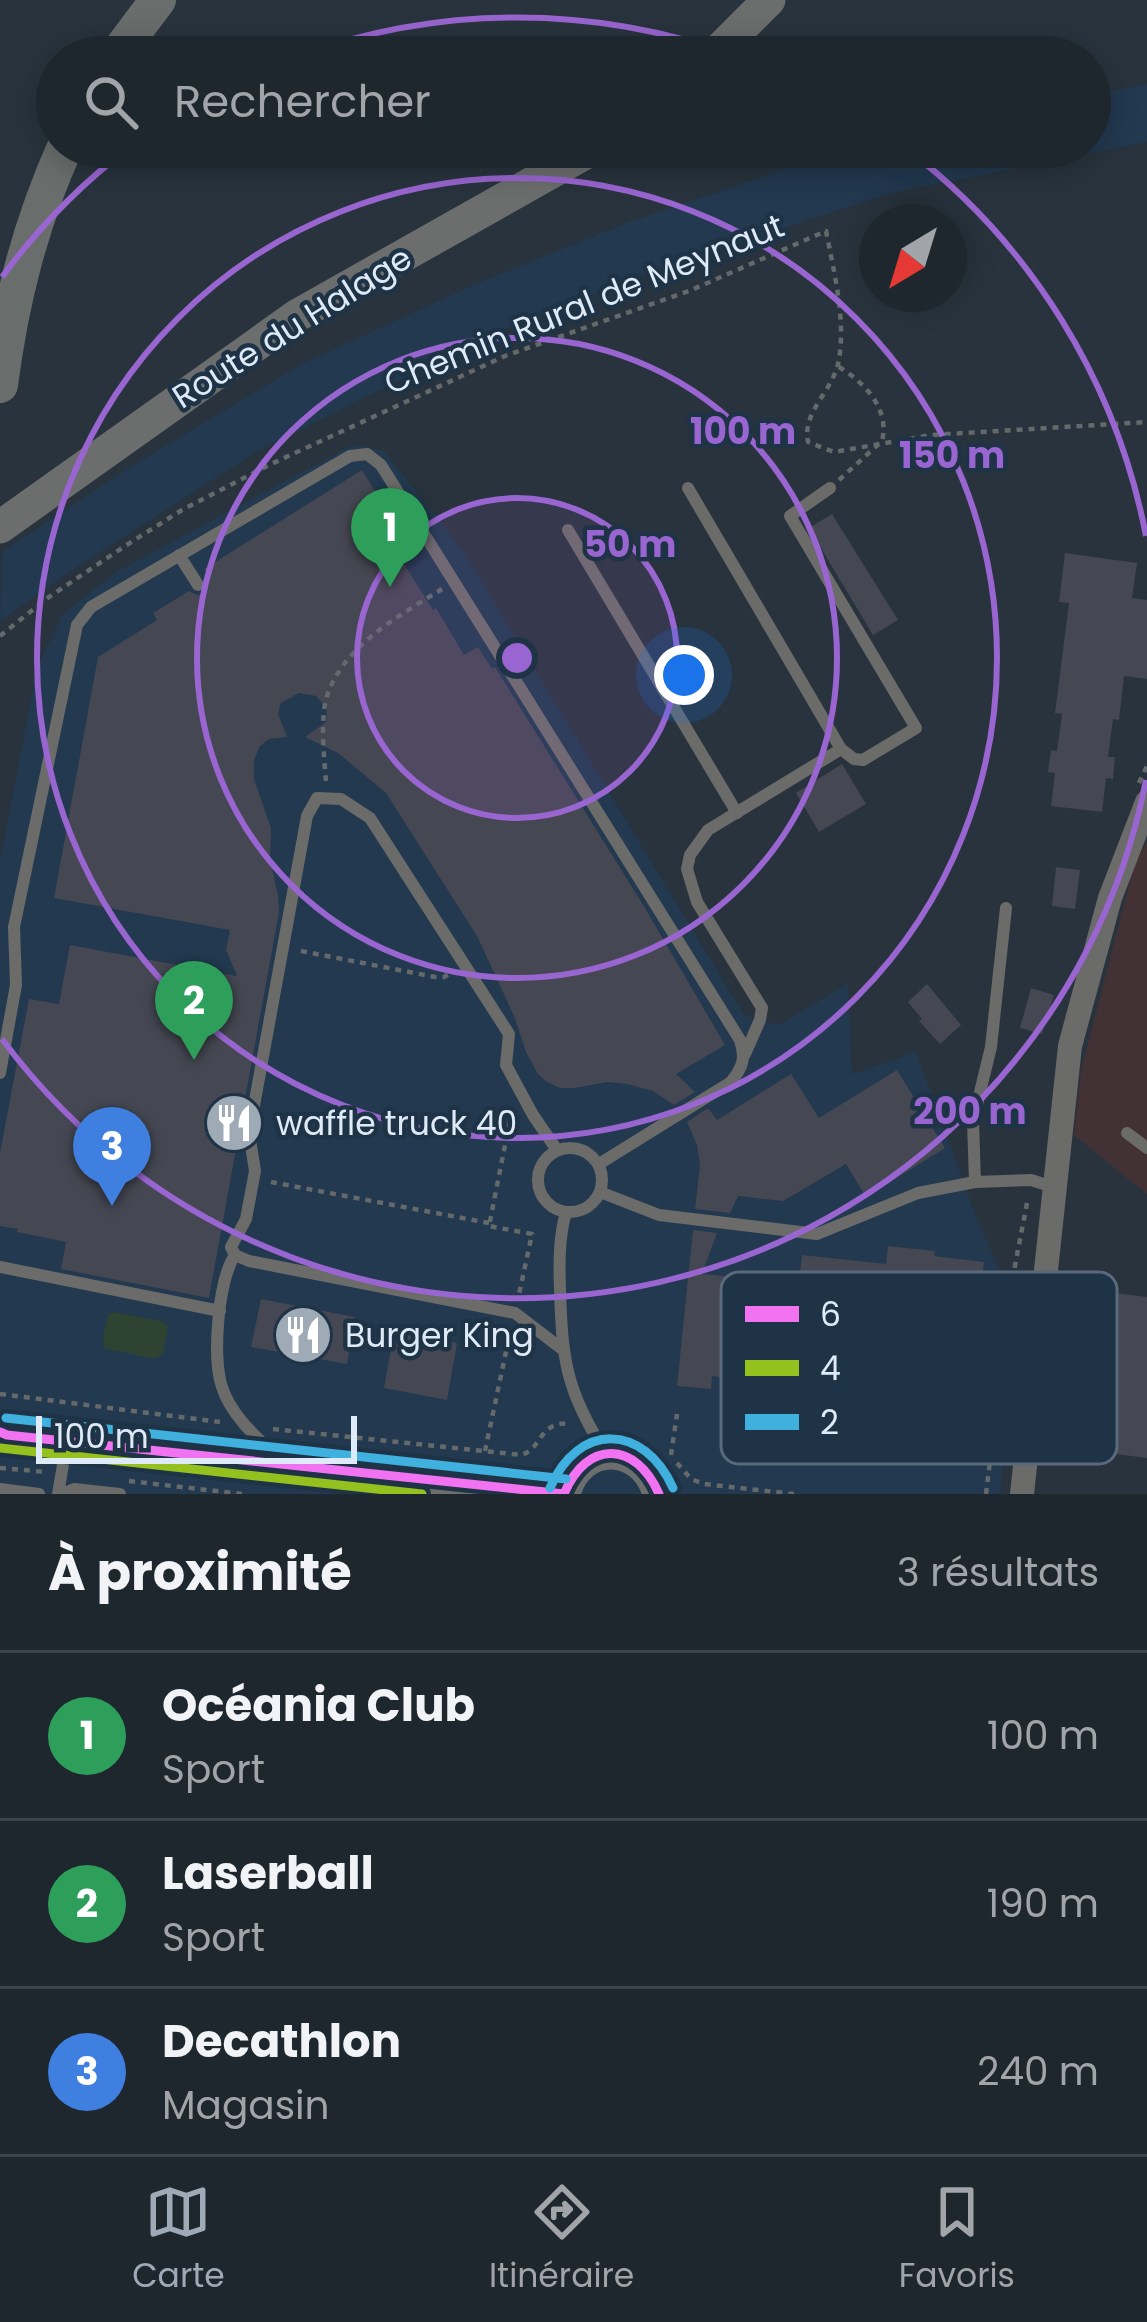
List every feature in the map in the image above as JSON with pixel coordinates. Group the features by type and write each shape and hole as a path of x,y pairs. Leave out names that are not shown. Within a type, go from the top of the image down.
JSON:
{"main road":[{"path":"131,36 158,0"},
{"path":"733,36 769,0"},
{"path":"0,385 20,270 56,168"},
{"name":"Route du Halage","path":"0,527 298,315 559,168"},
{"path":"2,1435 564,1494 574,1471 605,1453 630,1456 640,1463 650,1472 658,1494"}],"street":[{"path":"1044,1272 1070,1046 1110,898 1147,802"},
{"path":"1022,1494 1025,1464"}],"lane":[{"path":"0,1073 16,985 14,927 76,625 91,607 179,555 350,456 367,454 381,465 745,1054"},
{"path":"688,488 842,749 862,760 916,728 790,516 830,488"},
{"path":"568,530 737,813"},
{"path":"179,555 199,585"},
{"path":"598,1164 731,1082 760,1020 762,1009 697,902 687,869 690,855 708,830 842,749"},
{"path":"557,1150 506,1065 509,1034 370,818 341,799 317,799 307,816 249,1133 254,1179 246,1219 231,1247 235,1255 249,1261 515,1313 562,1348"},
{"path":"974,1182 973,1121 991,1047 1006,908"},
{"path":"1127,1133 1147,1148"},
{"path":"576,1148 598,1164 600,1192 586,1208 566,1212 547,1203 538,1184 541,1164 557,1150 576,1148"},
{"path":"600,1192 659,1215 817,1234 918,1193 974,1182 1031,1180 1053,1186"},
{"path":"566,1212 559,1270 562,1348 572,1391 605,1453"},
{"path":"235,1255 228,1265 220,1311 222,1388 244,1425 285,1463"},
{"path":"0,1267 220,1311"},
{"path":"67,1440 60,1494 74,1489 120,1494"},
{"path":"0,1489 39,1494"}],"path":[{"name":"Chemin Rural de Meynaut","path":"0,636 124,546 269,464 505,356 689,291 826,231 841,306 838,366 805,427 808,442 834,452 932,435 1147,422"},
{"path":"830,488 882,441 884,421 858,378 838,366"},
{"path":"328,799 325,700 340,667 383,626 454,581"},
{"path":"284,947 434,977 444,977 464,965"},
{"path":"484,1451 532,1234 489,1226 512,1104 522,1097"},
{"path":"254,1179 490,1222"},
{"path":"0,1394 522,1455 534,1450 553,1426 585,1421"},
{"path":"671,1456 676,1414"},
{"path":"656,1444 692,1479 704,1484 794,1494"}],"shaded area":[{"path":"1147,84 1147,142 1111,149 1111,91"},
{"path":"788,168 1016,168 891,193 651,271 480,339 253,454 0,621 3,551 132,466 302,364 469,287 629,222"},
{"path":"354,444 384,451 463,551 744,1015 779,1025 848,983 852,1074 916,1052 1000,1272 721,1272 721,1464 1003,1464 1000,1494 0,1494 0,861 37,669 63,614 116,572"},
{"path":"1147,841 1147,1194 1074,1135 1081,1071 1134,866"}],"green space":[{"path":"108,1315 163,1321 168,1327 163,1353 155,1359 104,1348"}],"building":[{"path":"362,470 400,532 388,539 464,655 478,647 495,667 725,1045 676,1074 695,1092 674,1105 653,1091 627,1084 560,1088 547,1082 526,1052 477,936 386,793 338,753 305,737 326,722 327,708 316,696 299,693 281,703 278,714 287,737 269,739 254,760 254,779 271,828 270,858 279,912 209,1298 61,1269 66,1242 0,1226 0,1153 29,999 59,1004 70,945 237,976 226,950 230,930 54,898 98,657 157,620 153,613 189,591 205,593 210,578 204,569"},
{"path":"832,514 898,620 873,635 809,528"},
{"path":"1065,553 1137,563 1132,598 1147,600 1147,679 1124,676 1119,720 1113,719 1108,757 1115,757 1113,779 1106,778 1102,812 1051,806 1055,773 1048,772 1051,750 1057,751 1062,714 1055,713 1069,603 1059,602"},
{"path":"842,764 866,804 819,832 796,793"},
{"path":"1056,867 1080,870 1075,909 1052,906"},
{"path":"927,984 961,1025 940,1044 908,1002"},
{"path":"1031,988 1054,995 1042,1034 1020,1028"},
{"path":"897,1070 945,1148 866,1197 846,1164 783,1201 738,1196 730,1213 695,1209 700,1165 687,1122 708,1108 717,1120 791,1074 819,1118"},
{"path":"693,1230 717,1233 702,1274 721,1276 721,1377 712,1376 711,1389 677,1386"},
{"path":"888,1246 984,1262 983,1272 800,1272 802,1255 886,1264"},
{"path":"1117,1293 1147,1297 1147,1458 1117,1454"},
{"name":"Burger King","path":"261,1299 355,1317 347,1364 251,1347"},
{"path":"394,1332 457,1343 447,1400 384,1388"}],"transit line":[{"name":"2","path":"6,1418 566,1479"},
{"name":"6","path":"0,1432 564,1494"},
{"name":"2","path":"550,1488 577,1451 611,1439 645,1451 673,1488"},
{"name":"4","path":"0,1448 422,1494"},
{"name":"6","path":"564,1494 585,1463 612,1454 638,1464 659,1494"}],"place":[{"name":"Océania Club","path":"390,587"},
{"name":"Laserball","path":"194,1060"},
{"name":"waffle truck 40","path":"234,1123"},
{"name":"Decathlon","path":"112,1206"},
{"name":"Burger King","path":"303,1335"}]}
